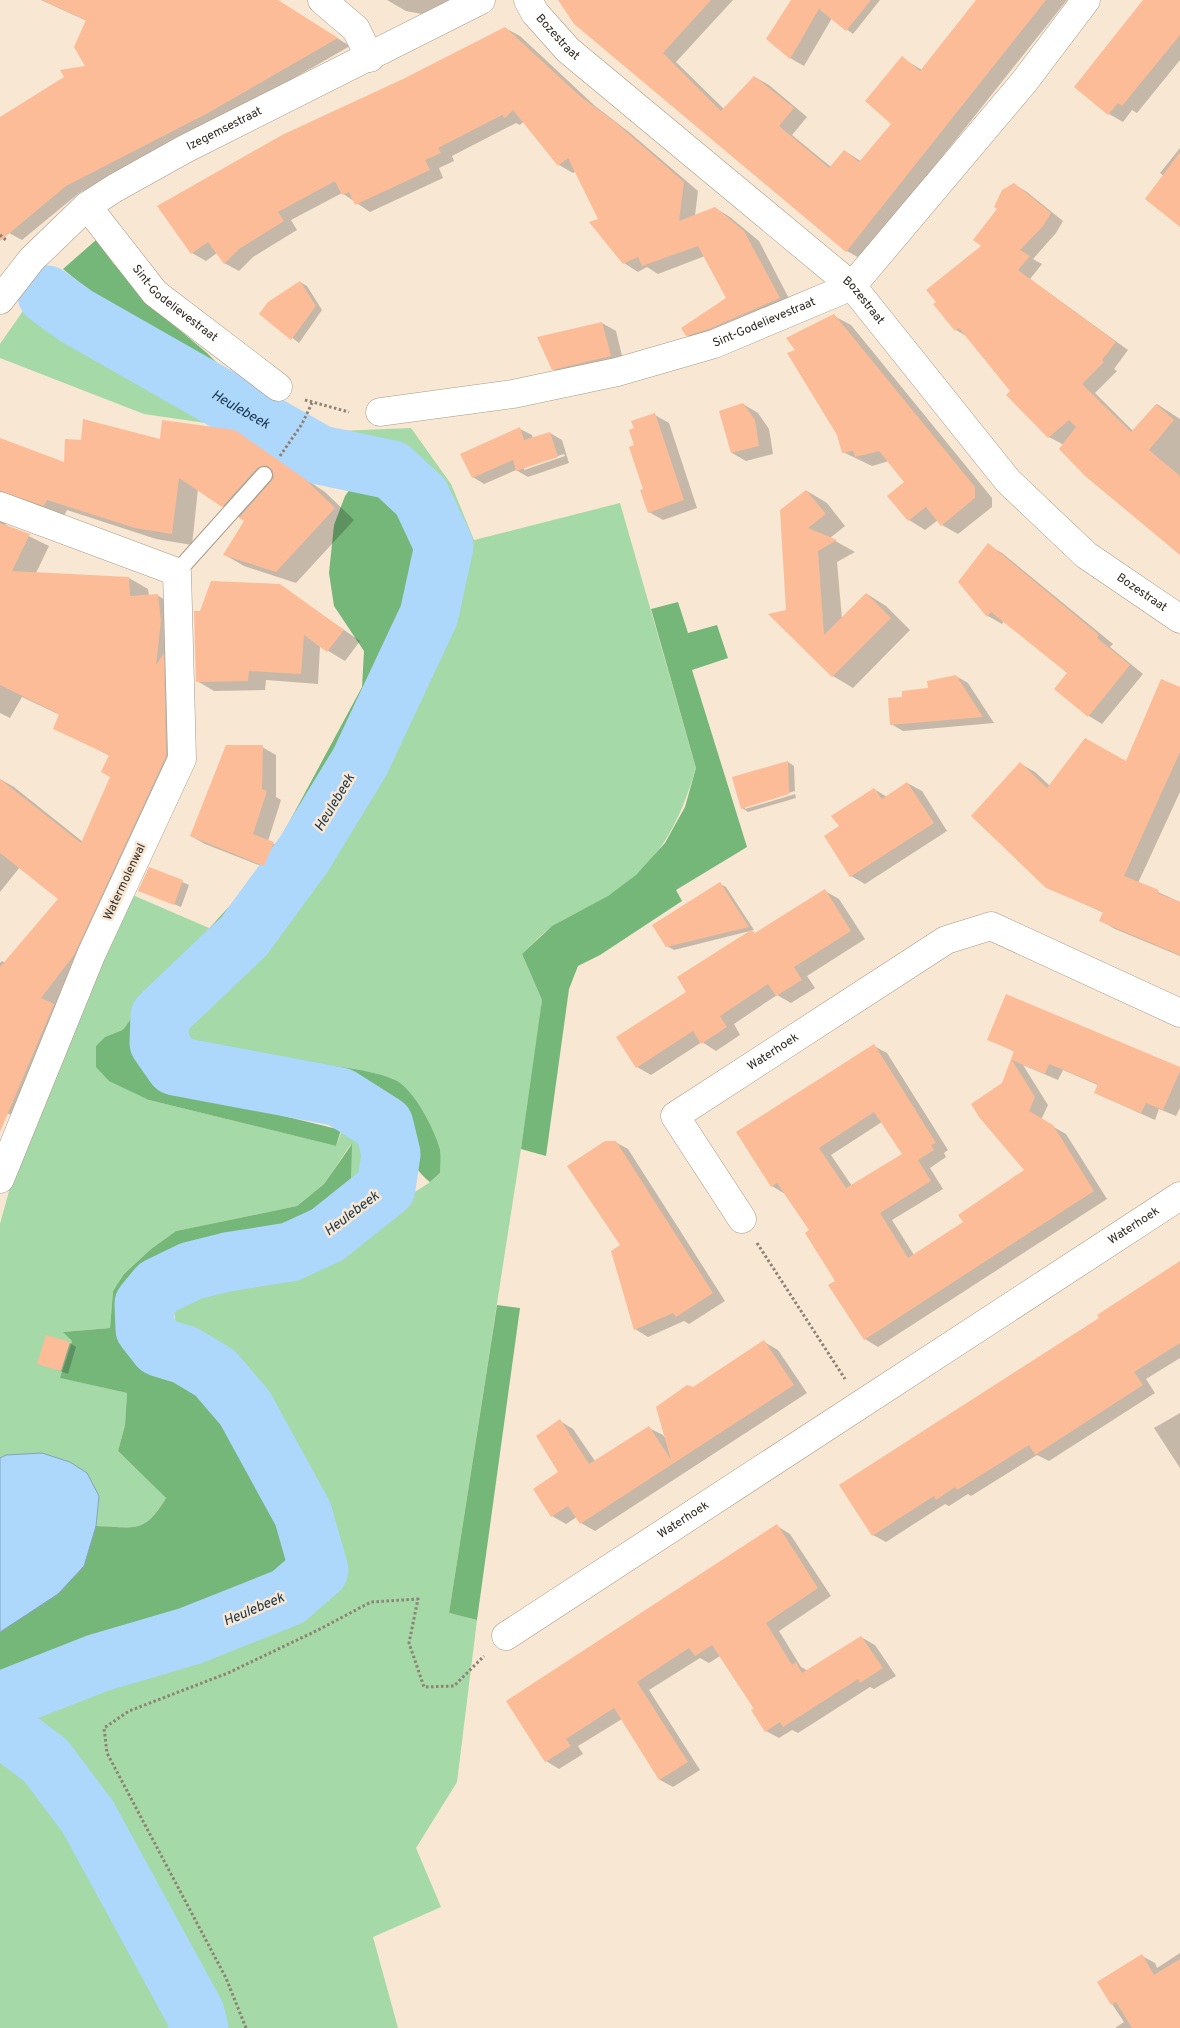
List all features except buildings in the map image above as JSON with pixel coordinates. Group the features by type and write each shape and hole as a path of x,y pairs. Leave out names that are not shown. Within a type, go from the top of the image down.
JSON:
{"street":[{"path":"322,0 356,29 370,58"},
{"name":"Izegemsestraat","path":"0,300 32,259 87,206 184,150 370,58 480,0"},
{"name":"Bozestraat","path":"528,0 535,13 568,50 852,286 1008,481 1086,555 1180,619"},
{"name":"Sint-Godelievestraat","path":"380,412 513,394 617,372 714,344 852,286 1024,82 1086,0"},
{"name":"Sint-Godelievestraat","path":"87,206 155,293 278,387"},
{"path":"0,506 177,572"},
{"name":"Watermolenwal","path":"0,1179 91,955 182,759 177,572"},
{"name":"Waterhoek","path":"742,1219 675,1116 946,940 991,926 1180,1013"},
{"name":"Waterhoek","path":"506,1636 1180,1196"}],"lane":[{"path":"177,572 264,475"}],"path":[{"path":"277,461 302,424 312,404 350,413 380,412"},
{"path":"742,1219 862,1404"},
{"path":"246,2028 226,1978 107,1753 104,1728 130,1711 228,1673 318,1630 371,1602 418,1599 409,1643 424,1687 454,1686 506,1636"}],"green space":[{"path":"96,240 113,263 152,307 207,353 246,392 166,354 63,269"},
{"path":"25,308 226,426 144,414 0,358 0,344"},
{"path":"411,428 451,484 474,540 620,503 696,768 674,825 654,856 640,871 607,897 549,929 522,954 542,1000 538,1039 449,1613 477,1620 457,1782 416,1848 441,1907 373,1937 398,2028 212,2028 207,2011 66,1758 33,1732 25,1720 30,1714 15,1682 65,1655 258,1591 321,1593 332,1581 329,1534 325,1520 306,1481 237,1370 230,1362 190,1335 175,1322 174,1306 184,1293 195,1287 260,1280 293,1274 322,1262 339,1251 375,1217 420,1189 440,1173 396,1081 370,1072 282,1060 203,1055 185,1045 179,1025 303,889 406,701 447,613 459,559 454,519 424,480 390,454 336,440 338,431"},
{"path":"375,480 395,483 410,499 430,528 430,580 381,701 310,831 215,956 160,1002 145,1022 140,1044 144,1062 157,1079 193,1094 341,1130 336,1146 149,1100 109,1081 96,1067 96,1046 105,1037 123,1030 146,998 265,867 362,687 364,651 334,606 329,573 334,525 345,496 355,482"},
{"path":"678,602 688,633 717,625 728,658 692,670 747,847 676,890 682,901 600,955 578,966 569,989 546,1156 521,1149 542,1000 522,954 552,926 608,896 636,875 665,843 685,807 696,768 651,609"},
{"path":"128,893 209,928 146,998 123,1031 105,1037 149,1100 336,1146 347,1118 362,1129 371,1140 375,1151 375,1161 364,1183 324,1225 307,1236 271,1246 267,1234 302,1224 342,1192 351,1144 324,1184 297,1206 176,1231 151,1249 124,1274 113,1291 110,1328 64,1332 72,1341 61,1378 127,1393 125,1425 118,1451 166,1498 151,1518 137,1526 129,1527 96,1526 99,1496 0,1458 0,1224 17,1162"},
{"path":"282,1060 370,1072 395,1080 402,1085 423,1111 434,1132 440,1150 440,1173 430,1182 423,1176 413,1163 395,1124 386,1112 374,1102 344,1089 280,1078"},
{"path":"352,1144 351,1178 342,1192 302,1224 267,1234 271,1246 201,1247 175,1252 157,1263 134,1284 127,1294 126,1307 129,1342 140,1357 159,1373 188,1377 248,1431 278,1489 302,1552 258,1591 65,1654 15,1682 0,1685 0,1632 58,1594 84,1566 96,1526 137,1526 151,1518 166,1498 118,1451 125,1425 127,1393 60,1378 72,1341 63,1332 110,1328 113,1291 124,1274 151,1249 176,1231 297,1206 324,1184"},
{"path":"497,1305 520,1308 477,1620 449,1613"},
{"path":"0,1744 39,1773 63,1802 155,1967 182,2028 0,2028"}],"water":[{"path":"42,1453 70,1462 87,1473 99,1496 96,1526 84,1566 58,1594 0,1632 0,1458 6,1455"}],"waterway":[{"name":"Heulebeek","path":"47,295 76,316 320,455 392,470 421,497 444,546 429,615 360,762 304,854 244,936 160,1016 159,1043 175,1066 340,1097 384,1125 391,1154 386,1188 327,1235 290,1252 227,1262 191,1271 158,1287 144,1304 145,1329 159,1347 185,1355 215,1373 245,1408 303,1514 319,1570 288,1597 190,1636 98,1663 1,1701 0,1726 46,1761 88,1817 195,2013 199,2028"}]}
